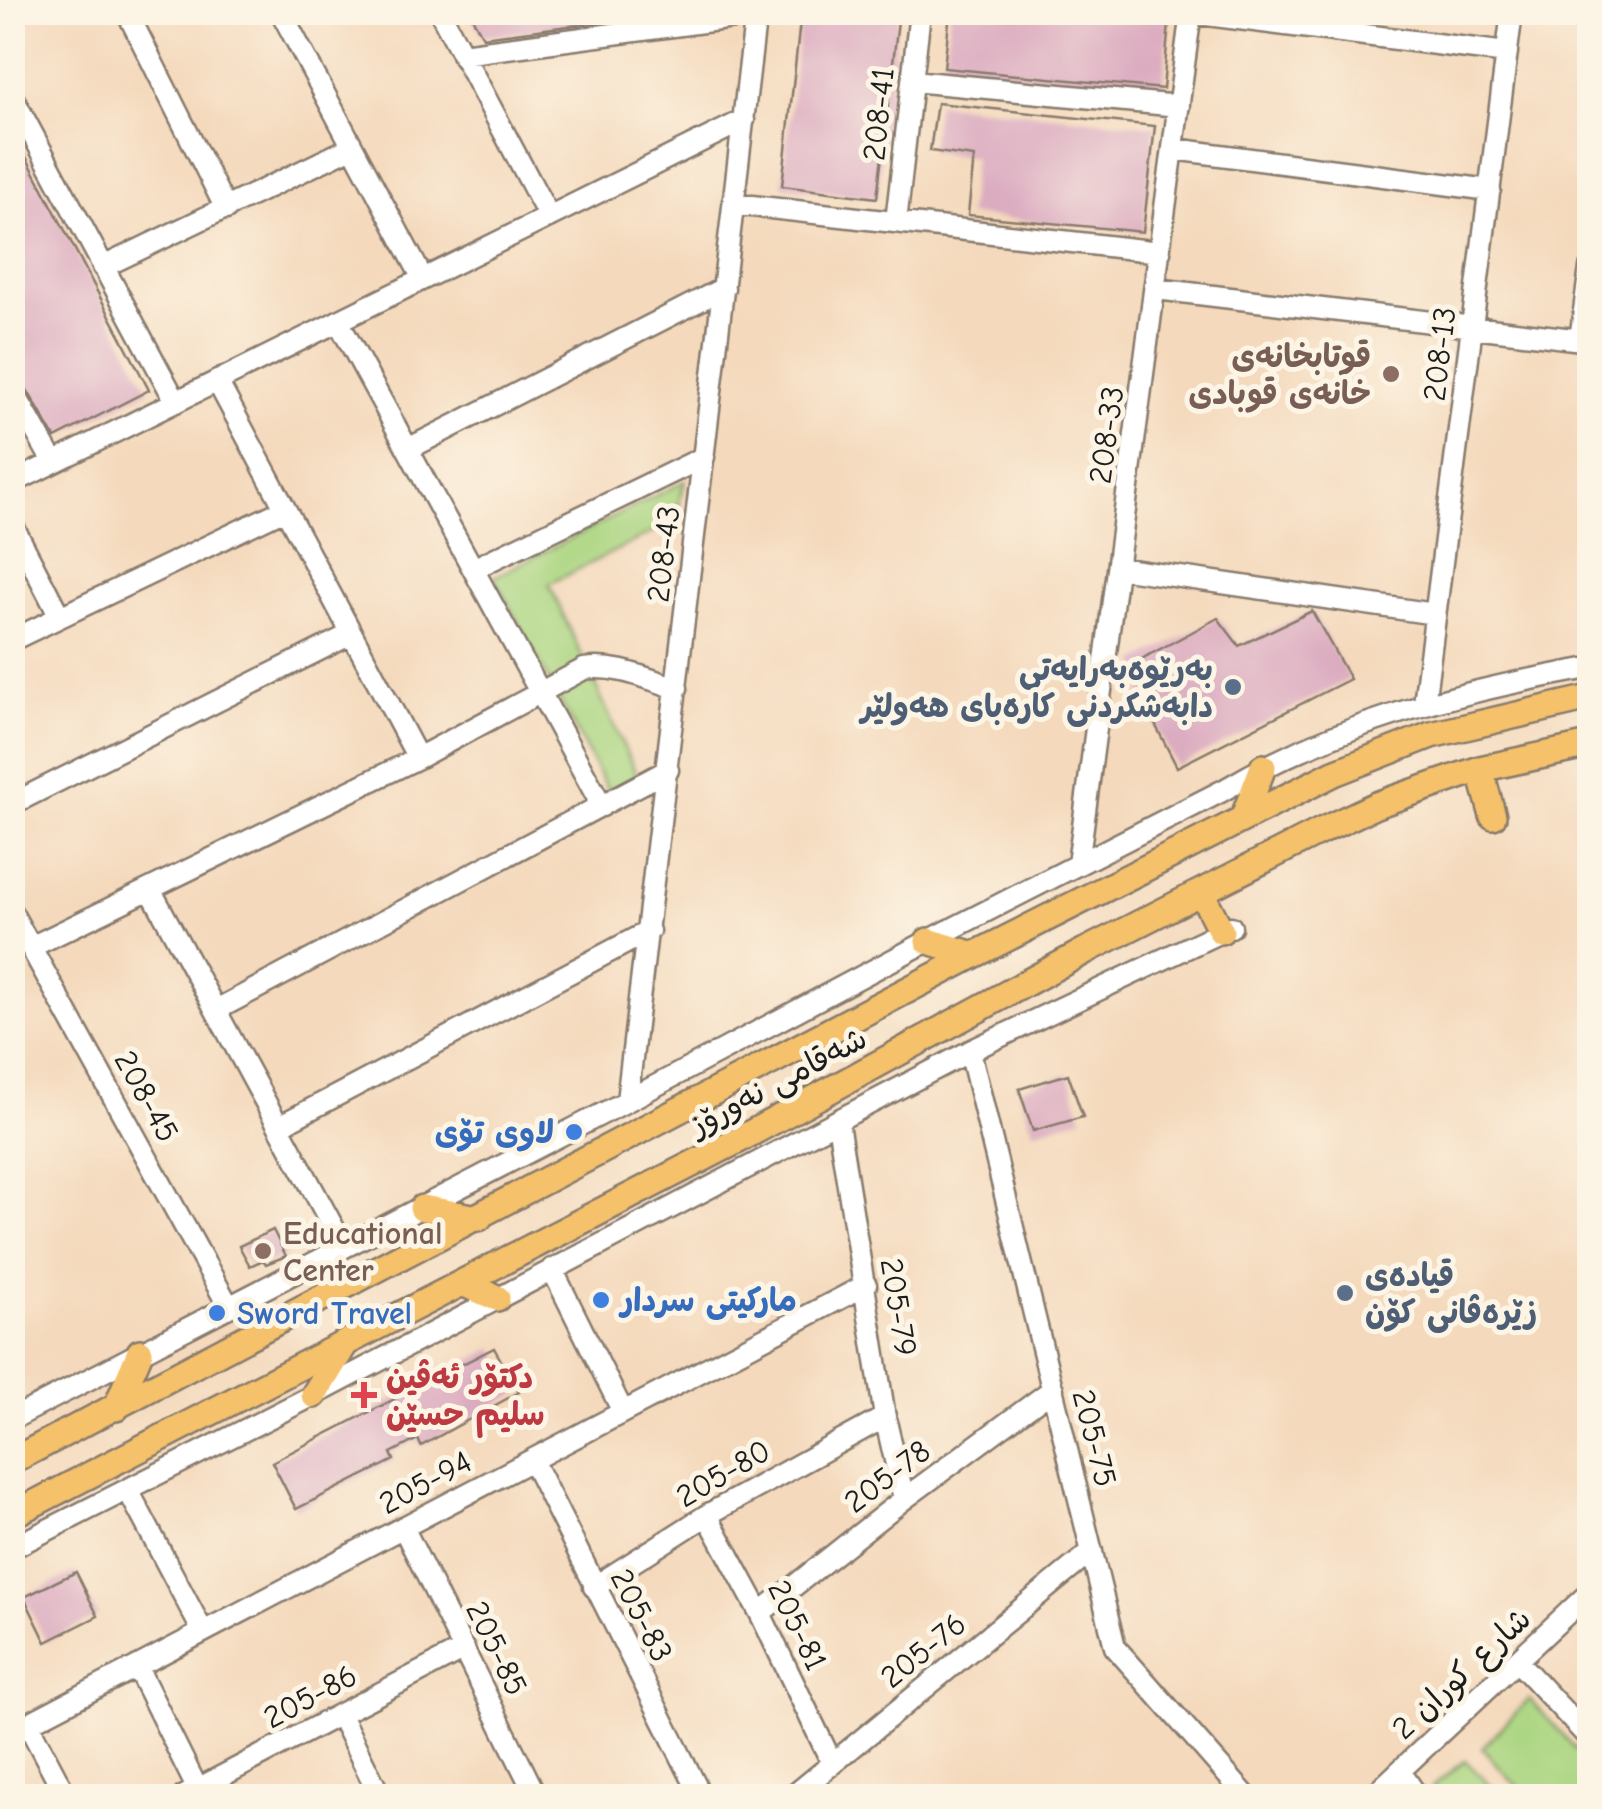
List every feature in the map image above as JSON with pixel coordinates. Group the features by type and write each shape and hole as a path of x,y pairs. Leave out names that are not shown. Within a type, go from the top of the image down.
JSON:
{"main road":[{"name":"شەقامی نەورۆز","path":"12,1461 974,955 1334,773 1416,740 1590,698"},
{"name":"شەقامی نەورۆز","path":"12,1515 749,1134 1085,951 1376,805 1480,769 1590,745"},
{"path":"1243,819 1263,767"},
{"path":"1480,769 1494,816"},
{"path":"1201,892 1226,929"},
{"path":"1064,910 1085,951"},
{"path":"928,941 974,955"},
{"path":"422,1208 478,1218"},
{"path":"462,1283 497,1298"},
{"path":"314,1396 346,1343"},
{"path":"116,1408 140,1352"}],"street":[{"path":"126,12 226,210"},
{"path":"281,12 424,279"},
{"path":"440,12 548,216"},
{"name":"208-41","path":"896,222 920,12"},
{"name":"208-13","path":"1424,704 1512,12"},
{"path":"1191,13 1506,53"},
{"name":"208-33","path":"1078,864 1191,13"},
{"path":"462,54 756,14"},
{"name":"208-43","path":"627,1102 756,14"},
{"path":"912,80 1179,106"},
{"path":"15,105 176,402"},
{"path":"12,482 744,120"},
{"path":"103,267 352,148"},
{"path":"1174,149 1490,190"},
{"path":"734,204 1160,252"},
{"path":"1156,288 1585,340 1590,268"},
{"path":"408,450 724,288"},
{"path":"338,321 602,806"},
{"path":"217,381 418,758"},
{"path":"12,389 54,462"},
{"path":"473,569 704,457"},
{"path":"12,640 285,508"},
{"path":"12,524 60,618"},
{"path":"1118,568 1435,614"},
{"path":"12,804 352,634"},
{"path":"31,947 418,758 584,669 599,666 677,688"},
{"path":"12,1419 627,1102 1263,767 1364,722 1489,686 1590,668"},
{"path":"216,1010 668,770"},
{"path":"150,888 344,1246"},
{"name":"208-45","path":"12,913 229,1307"},
{"path":"12,1548 314,1396 970,1051 1226,929"},
{"path":"279,1126 649,930"},
{"name":"205-75","path":"970,1051 1115,1647 1246,1796"},
{"name":"205-79","path":"838,1123 885,1417 904,1499"},
{"path":"552,1270 623,1412"},
{"name":"205-94","path":"20,1728 866,1284"},
{"name":"205-78","path":"760,1613 1052,1388"},
{"name":"205-80","path":"594,1587 708,1515 885,1417"},
{"name":"205-83","path":"532,1460 701,1796"},
{"path":"128,1490 203,1632"},
{"name":"205-81","path":"708,1515 832,1763"},
{"name":"205-85","path":"403,1527 536,1796"},
{"name":"205-76","path":"793,1796 1092,1551"},
{"name":"شارع كوران 2","path":"1373,1796 1590,1592"},
{"name":"205-86","path":"204,1791 464,1649"},
{"path":"1518,1662 1590,1739"},
{"path":"137,1667 204,1791"},
{"path":"340,1715 380,1796"},
{"path":"20,1728 66,1796"},
{"path":"1400,1771 1417,1796"}],"green space":[{"path":"685,481 675,521 549,584 637,776 608,791 494,577"},
{"path":"1529,1699 1589,1763 1589,1796 1526,1796 1482,1748"},
{"path":"1465,1760 1500,1796 1438,1796 1432,1787"}],"building":[{"path":"469,12 615,12 615,20 483,37"},
{"path":"801,12 899,12 877,198 782,186"},
{"path":"950,12 1170,12 1163,89 944,68"},
{"path":"937,103 1155,126 1143,232 968,215 974,157 930,151"},
{"path":"12,130 149,390 55,438 12,364"},
{"path":"1312,611 1350,679 1177,767 1139,693 1148,688 1136,662 1218,618 1239,646"},
{"path":"1068,1074 1083,1117 1033,1131 1019,1089"},
{"name":"Educational Center","path":"273,1230 286,1256 250,1266 239,1246"},
{"path":"494,1348 519,1392 421,1446 418,1439 391,1453 394,1460 296,1509 272,1462"},
{"path":"76,1572 98,1616 46,1642 24,1597"}],"place":[{"name":"قوتابخانەی خانەی قوبادی","path":"1391,374"},
{"name":"بەرێوەبەرایەتی دابەشکردنی کارەبای هەولێر","path":"1233,687"},
{"name":"لاوی تۆی","path":"574,1132"},
{"name":"Educational Center","path":"263,1251"},
{"name":"قیادەی زێرەڤانی کۆن","path":"1345,1293"},
{"name":"ماركيتى سردار","path":"601,1300"},
{"name":"Sword Travel","path":"217,1313"},
{"name":"دکتۆر ئەڤین سلیم حسێن","path":"364,1395"}]}
